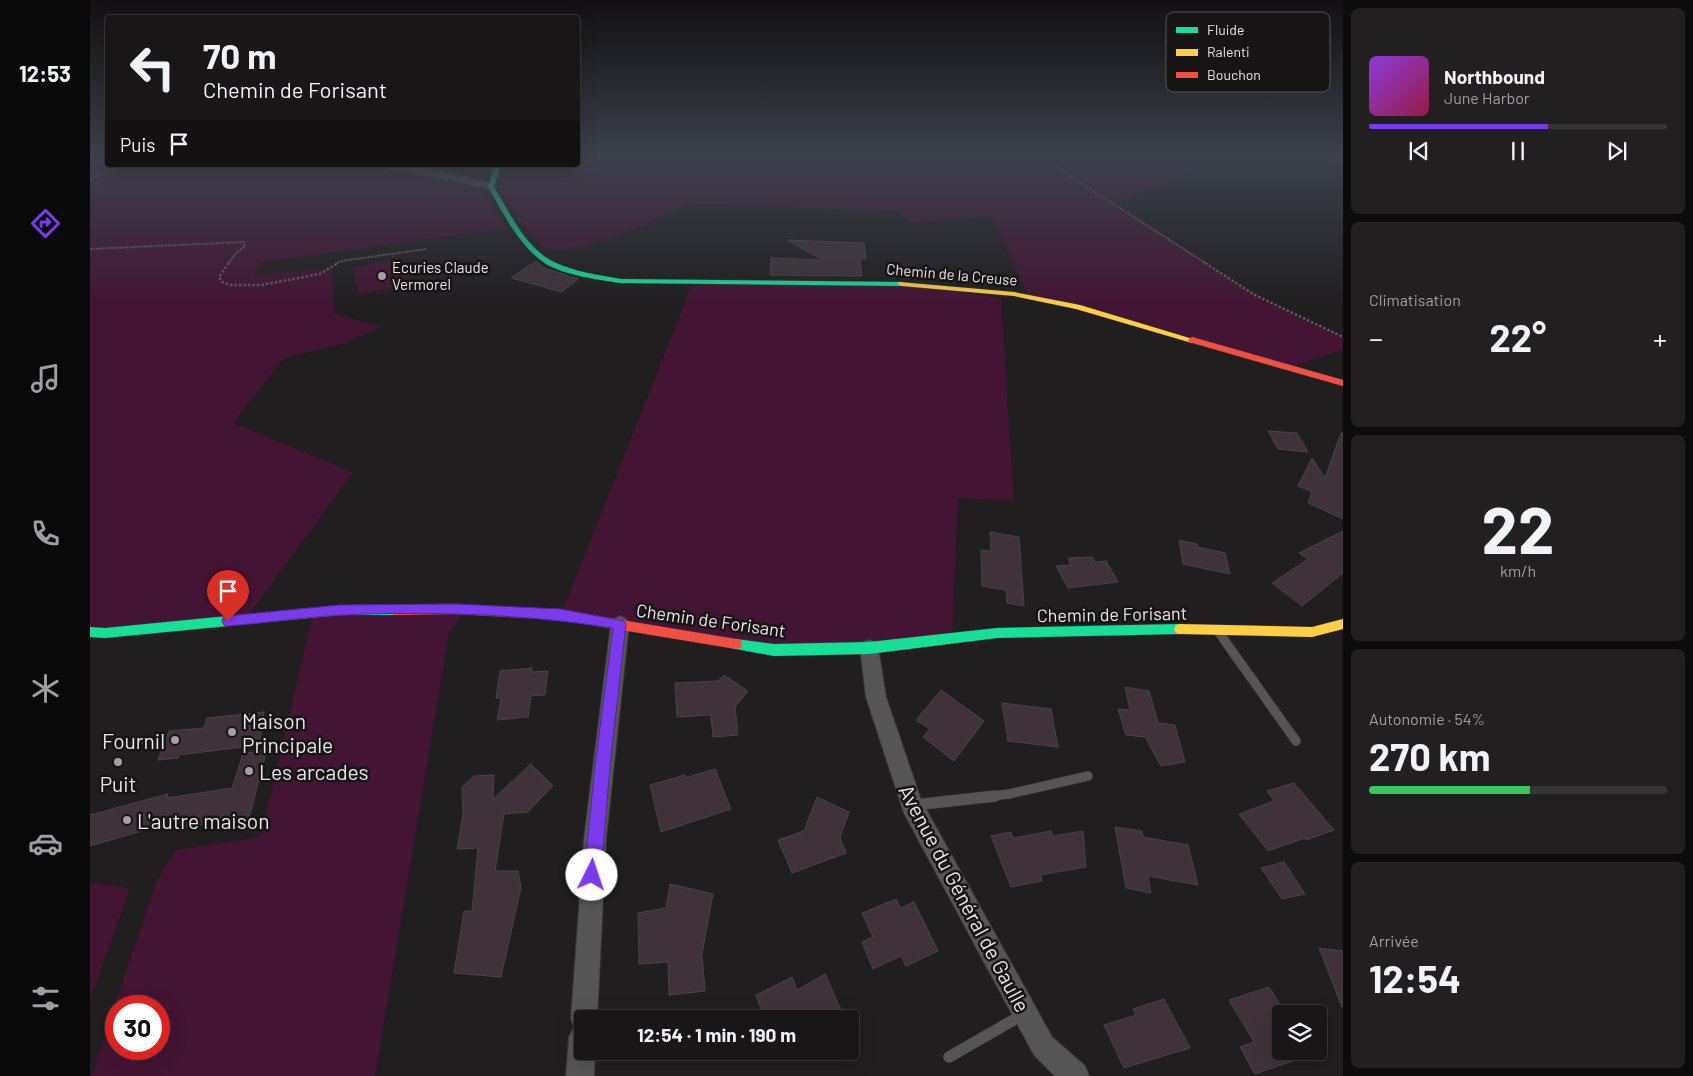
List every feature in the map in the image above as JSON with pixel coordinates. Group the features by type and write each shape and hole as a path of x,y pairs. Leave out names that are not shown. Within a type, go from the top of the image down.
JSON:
{"street":[{"name":"Chemin de la Creuse","path":"502,205 516,230 548,262 585,275 621,281 894,283 1014,294 1077,307 1343,383"},
{"name":"Chemin de Forisant","path":"90,632 105,633 340,610 466,610 561,614 774,650 869,648 997,633 1174,629 1312,632 1343,624"},
{"path":"585,1010 595,839 620,624"},
{"name":"Avenue du Général de Gaulle","path":"869,648 876,697 912,805 1043,1046 1074,1076"},
{"path":"580,1076 581,1060"}],"lane":[{"path":"1218,630 1296,741"},
{"path":"912,805 1009,794 1088,776"},
{"path":"949,1057 1025,1013"}],"path":[{"path":"1115,205 1255,295 1343,337"},
{"path":"90,249 244,242 244,246 236,252 219,277 222,282 230,285 246,286 320,274 341,261 426,249"}],"shaded area":[{"path":"90,205 492,205 506,228 263,262 254,275 332,268 334,313 381,327 346,343 284,358 233,423 353,472 246,619 90,632"},
{"path":"510,205 684,205 640,227 589,245 564,249 545,248 523,225"},
{"path":"746,205 1115,205 1255,295 1343,337 1343,350 1287,368 1029,297 991,215 913,223 897,211"},
{"name":"Ecuries Claude Vermorel","path":"404,258 412,284 359,295 353,267"},
{"path":"693,282 894,283 1001,298 1014,501 958,498 952,638 774,650 561,615"},
{"path":"466,609 449,633 375,1076 91,1076 105,1034 105,1060 170,1060 170,995 118,995 156,882 176,850 261,837 313,613"},
{"path":"90,883 130,888 90,1000"}],"building":[{"path":"787,240 864,243 866,259 860,259 862,276 770,275 771,258 823,260"},
{"path":"536,261 544,268 578,279 562,292 511,278"},
{"path":"1268,431 1297,433 1308,452 1278,449"},
{"path":"1341,433 1343,433 1343,519 1308,503 1312,492 1298,486 1312,458 1325,478"},
{"path":"1343,531 1343,573 1302,606 1272,583 1308,559 1299,553"},
{"path":"990,532 1019,537 1024,606 1007,603 1006,590 982,586 981,550 991,551"},
{"path":"1179,540 1197,544 1198,547 1225,553 1230,574 1183,564"},
{"path":"1093,557 1095,562 1106,561 1118,582 1068,588 1056,566 1071,565 1068,558"},
{"path":"532,668 532,672 548,671 545,695 531,696 528,717 497,720 501,698 496,698 500,671"},
{"path":"724,675 748,691 735,707 738,735 713,737 711,715 677,717 675,683 718,681"},
{"path":"1125,687 1149,691 1158,723 1175,725 1185,762 1161,766 1145,737 1126,735 1118,709 1130,710"},
{"path":"941,690 984,721 954,761 923,737 930,729 916,720"},
{"path":"1002,703 1051,709 1058,747 1008,741"},
{"name":"Maison Principale","path":"264,712 259,745 179,755 178,758 158,760 169,731 204,728 207,718"},
{"path":"267,749 249,818 173,829 176,821 90,846 90,815 168,794 167,798 232,788 243,754"},
{"path":"531,764 553,786 528,812 504,814 495,871 518,871 521,888 501,977 454,973 464,911 472,911 478,848 457,849 463,814 462,787 474,776 494,775 493,799"},
{"path":"715,769 731,809 661,832 650,785 685,775 685,778"},
{"path":"1294,783 1334,830 1268,851 1239,814 1274,801 1267,791"},
{"path":"817,797 849,812 840,838 846,853 792,873 778,840 804,831"},
{"path":"1115,827 1142,831 1143,837 1188,845 1198,885 1148,876 1151,893 1126,888"},
{"path":"1051,831 1053,836 1083,831 1086,867 1040,875 1042,881 1011,887 991,836 1011,832 1013,838"},
{"path":"1284,862 1305,894 1282,899 1261,868"},
{"path":"670,884 713,894 702,954 705,991 669,995 668,962 639,964 638,913 666,908"},
{"path":"896,899 900,908 914,902 938,951 906,966 901,956 873,969 862,942 873,937 862,913"},
{"path":"1319,948 1343,951 1343,1007 1342,1007"},
{"path":"825,974 841,1010 762,1010 756,995 792,977 797,990"},
{"path":"1269,987 1280,1005 1272,1005 1272,1060 1296,1060 1255,1074 1240,1047 1254,1042 1229,1000"},
{"path":"1164,999 1190,1048 1124,1068 1104,1025 1136,1015 1133,1009"}],"traffic: fast":[{"path":"502,205 516,229 532,249 550,263 585,275 621,281 902,284"},
{"path":"90,632 105,633 340,610 395,610"},
{"path":"736,644 774,650 869,648 997,633 1180,629"}],"traffic: slow":[{"path":"902,284 1014,294 1077,307 1192,340"},
{"path":"1180,629 1312,632 1343,624"}],"traffic: jam":[{"path":"1192,340 1343,383"},
{"path":"395,610 455,609 561,615 736,644"}],"place":[{"name":"Ecuries Claude Vermorel","path":"382,276"},
{"name":"Maison Principale","path":"232,732"},
{"name":"Fournil","path":"175,740"},
{"name":"Puit","path":"118,762"},
{"name":"Les arcades","path":"249,771"},
{"name":"L'autre maison","path":"127,820"}],"route":[{"path":"228,621 340,610 455,609 561,614 620,624 602,766 592,875"}]}
